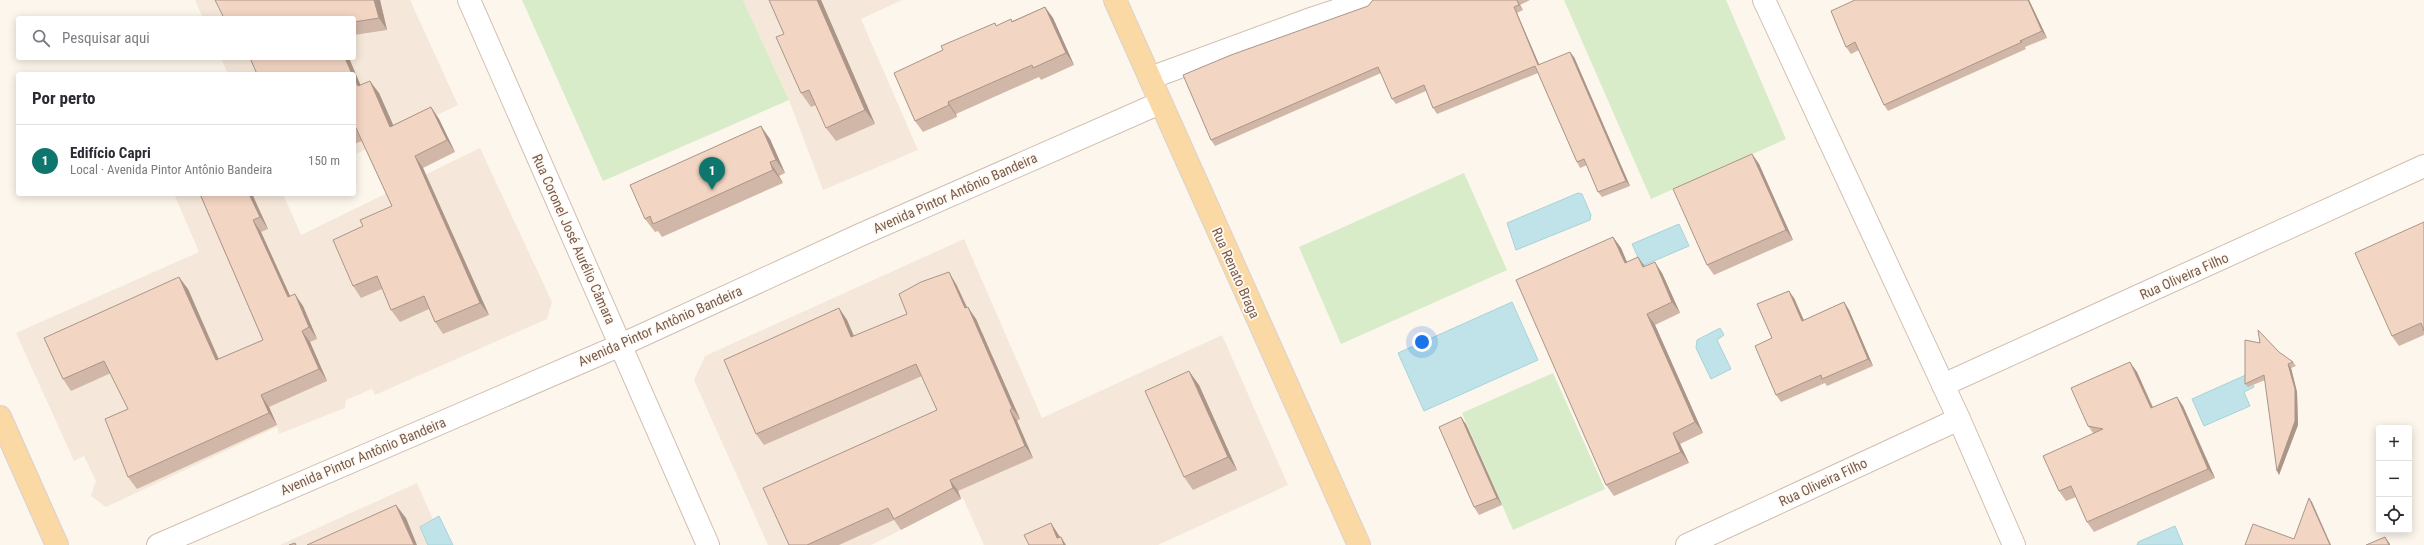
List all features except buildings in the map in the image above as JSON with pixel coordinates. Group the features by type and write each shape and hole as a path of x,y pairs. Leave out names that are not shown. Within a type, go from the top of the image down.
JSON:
{"main road":[{"name":"Rua Renato Braga","path":"1115,0 1359,545"},
{"path":"0,417 57,545"}],"street":[{"name":"Rua Coronel José Aurélio Câmara","path":"469,0 708,545"},
{"path":"1150,78 1308,20 1368,0"},
{"path":"1764,0 1943,385 2014,545"},
{"name":"Avenida Pintor Antônio Bandeira","path":"158,545 621,345 860,235 1160,103"},
{"name":"Rua Oliveira Filho","path":"1943,385 2424,166"},
{"name":"Rua Oliveira Filho","path":"1687,545 1959,420"}],"shaded area":[{"path":"195,0 410,0 458,105 356,154 356,72 227,72 222,60 356,60 356,16 202,16"},
{"path":"743,0 902,0 861,19 918,150 823,190 789,100"},
{"path":"480,148 552,302 547,319 375,395 372,389 346,400 345,408 279,434 277,427 106,507 91,496 96,481 84,456 74,461 16,333 199,252 175,196 284,196 301,235"},
{"path":"964,239 1042,418 1222,335 1288,485 1158,545 984,545 963,498 871,545 768,545 694,380 705,356"},
{"path":"417,483 444,545 280,545"}],"green space":[{"path":"522,0 743,0 789,100 603,181"},
{"path":"1564,0 1726,0 1786,139 1651,199"},
{"path":"1464,173 1507,270 1341,344 1299,247"},
{"path":"1553,373 1605,489 1513,530 1462,413"}],"water":[{"path":"1578,193 1582,194 1591,215 1590,220 1516,250 1507,223"},
{"path":"1679,224 1689,246 1642,266 1632,244"},
{"path":"1512,302 1538,360 1424,411 1398,353"},
{"path":"1720,328 1724,335 1717,340 1731,369 1711,379 1696,348 1697,340"},
{"path":"2248,374 2254,387 2244,392 2250,406 2204,426 2192,399"},
{"path":"439,516 453,545 428,545 420,527"},
{"path":"2175,526 2183,545 2137,545 2138,542"}],"place":[{"name":"Edifício Capri","path":"712,190"}]}
